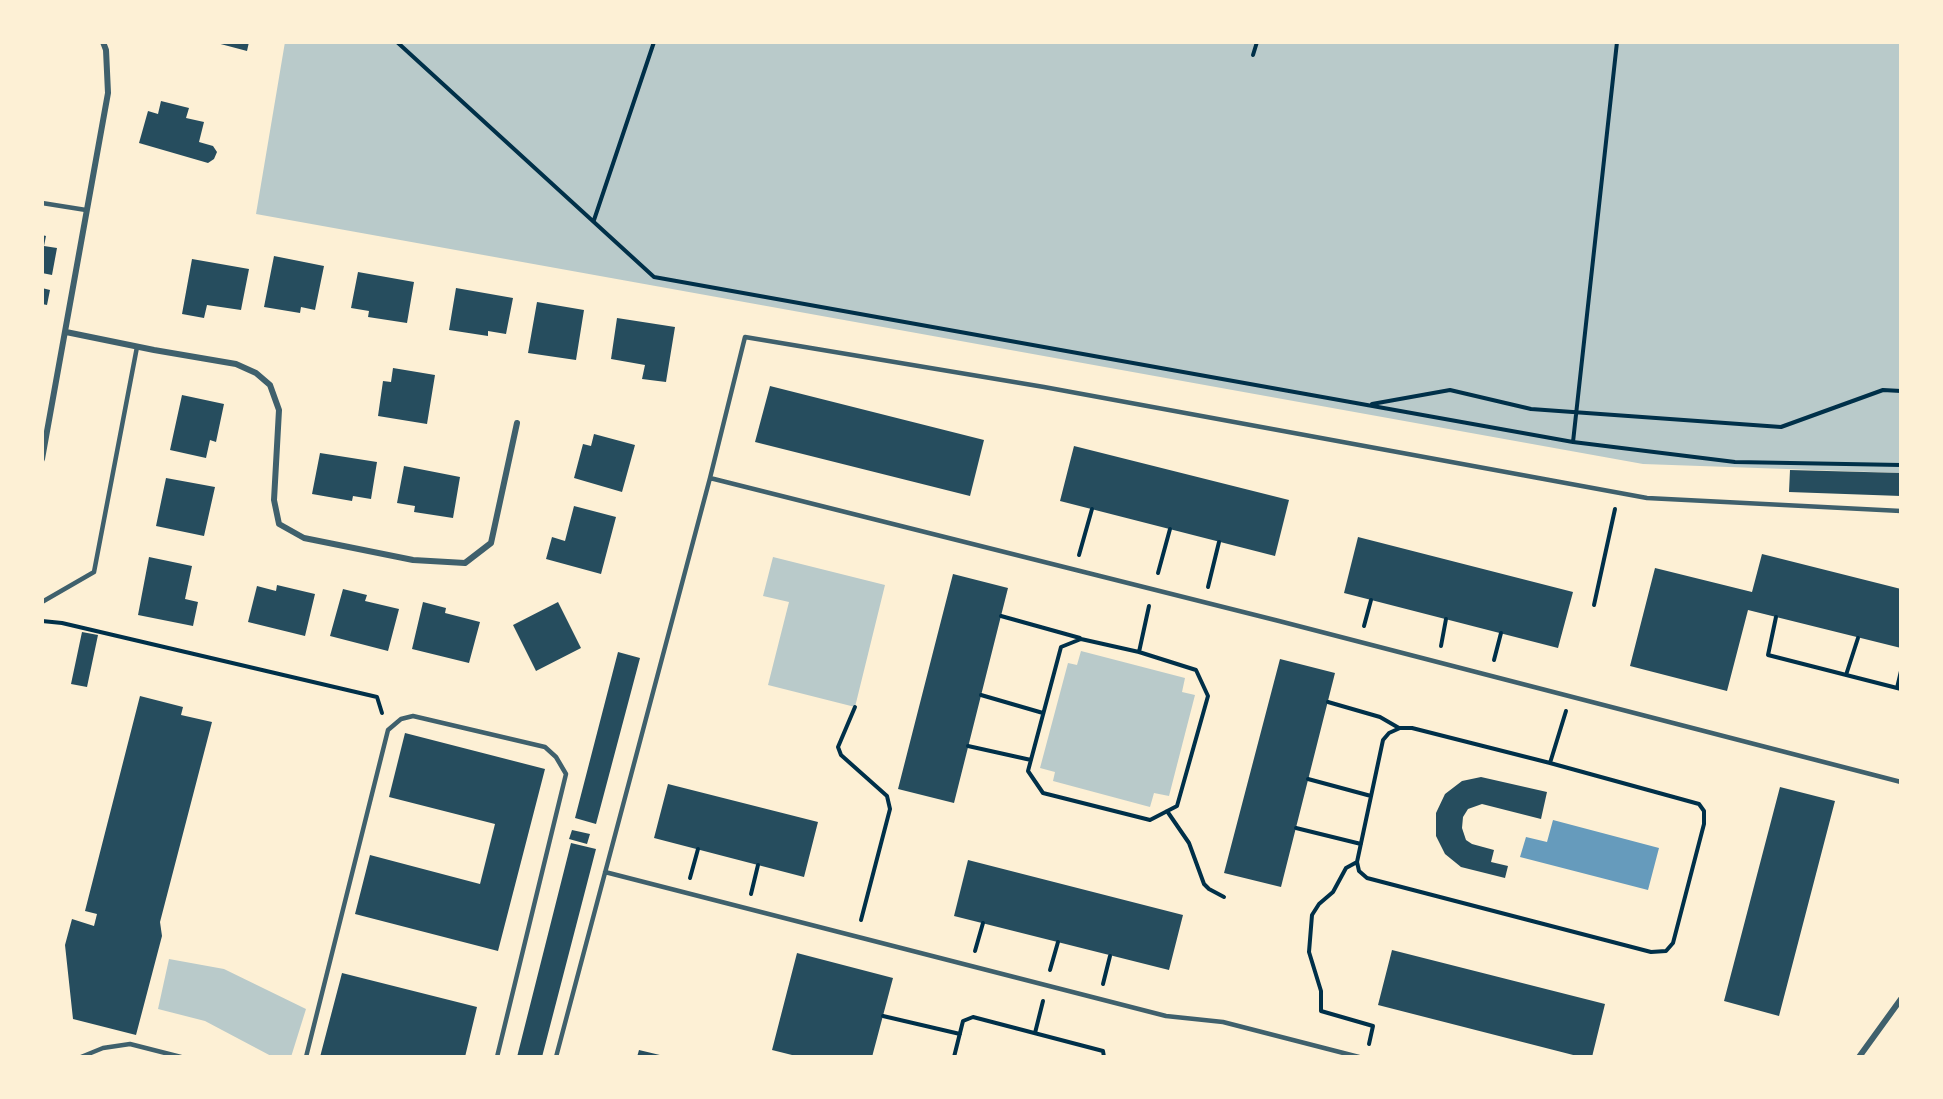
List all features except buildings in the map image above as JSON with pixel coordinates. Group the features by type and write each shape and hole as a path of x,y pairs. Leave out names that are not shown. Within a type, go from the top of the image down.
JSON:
{"street":[{"path":"42,459 108,93 106,50 103,42"},
{"path":"66,332 137,347 236,363 256,373 270,385 279,410 274,500 279,524 304,538 358,549 413,560 465,563 491,543 517,423"},
{"path":"1859,1057 1901,999"}],"lane":[{"path":"42,203 86,210"},
{"path":"556,1057 710,478 745,337 1056,389 1618,494 1647,498 1901,511"},
{"path":"42,602 93,572 137,347"},
{"path":"710,478 1490,675 1901,782"},
{"path":"306,1057 388,730 401,719 413,716 545,747 556,757 566,774 497,1057"},
{"path":"605,872 1166,1016 1223,1022 1359,1057"},
{"path":"81,1057 103,1048 130,1044 181,1057"}],"path":[{"path":"397,42 654,277 1573,442 1735,462 1901,465"},
{"path":"594,220 654,42"},
{"path":"1253,55 1257,42"},
{"path":"1573,442 1617,42"},
{"path":"1368,405 1450,390 1532,409 1781,428 1883,390 1901,391"},
{"path":"1594,605 1618,494"},
{"path":"1075,570 1092,509"},
{"path":"1139,652 1153,589 1170,529"},
{"path":"1204,602 1219,542"},
{"path":"1360,642 1371,600"},
{"path":"1001,616 1080,639 1139,652 1196,670 1208,696 1177,806 1150,820 1043,793 1028,771 1061,647 1080,639"},
{"path":"1776,617 1768,655 1899,689 1901,671"},
{"path":"1437,662 1446,619"},
{"path":"42,621 62,623 377,697 388,730"},
{"path":"1490,675 1501,633"},
{"path":"1846,675 1858,638"},
{"path":"981,695 1043,713"},
{"path":"1550,763 1571,696"},
{"path":"1328,702 1380,717 1400,728"},
{"path":"855,707 838,747 841,755 887,796 890,809 857,937"},
{"path":"1400,728 1412,728 1550,763 1699,804 1704,811 1704,824 1673,943 1666,951 1651,952 1367,878 1359,871 1357,862 1383,740 1389,733 1400,728"},
{"path":"968,746 1031,760"},
{"path":"1308,780 1371,796"},
{"path":"1167,811 1189,843 1204,884 1224,897"},
{"path":"1296,828 1361,844"},
{"path":"687,893 698,849"},
{"path":"1357,862 1346,868 1333,892 1319,904 1312,915 1309,952 1321,991 1321,1011 1373,1026 1368,1047"},
{"path":"748,909 758,865"},
{"path":"970,966 983,923"},
{"path":"1035,1033 1058,942"},
{"path":"1100,999 1110,956"},
{"path":"883,1016 960,1034"},
{"path":"954,1057 963,1021 973,1017 1103,1051 1104,1057"}],"shaded area":[{"path":"285,42 1901,42 1901,473 1643,464 256,214"},
{"path":"773,557 885,585 855,707 768,685 789,602 763,596"},
{"path":"1081,651 1185,678 1182,692 1195,695 1169,796 1154,793 1150,807 1053,781 1055,772 1040,768 1068,663 1077,665"},
{"path":"169,959 224,969 306,1009 291,1057 273,1057 205,1021 158,1009"}],"water":[{"path":"1553,820 1659,848 1648,890 1520,857 1526,837 1547,842"}]}
